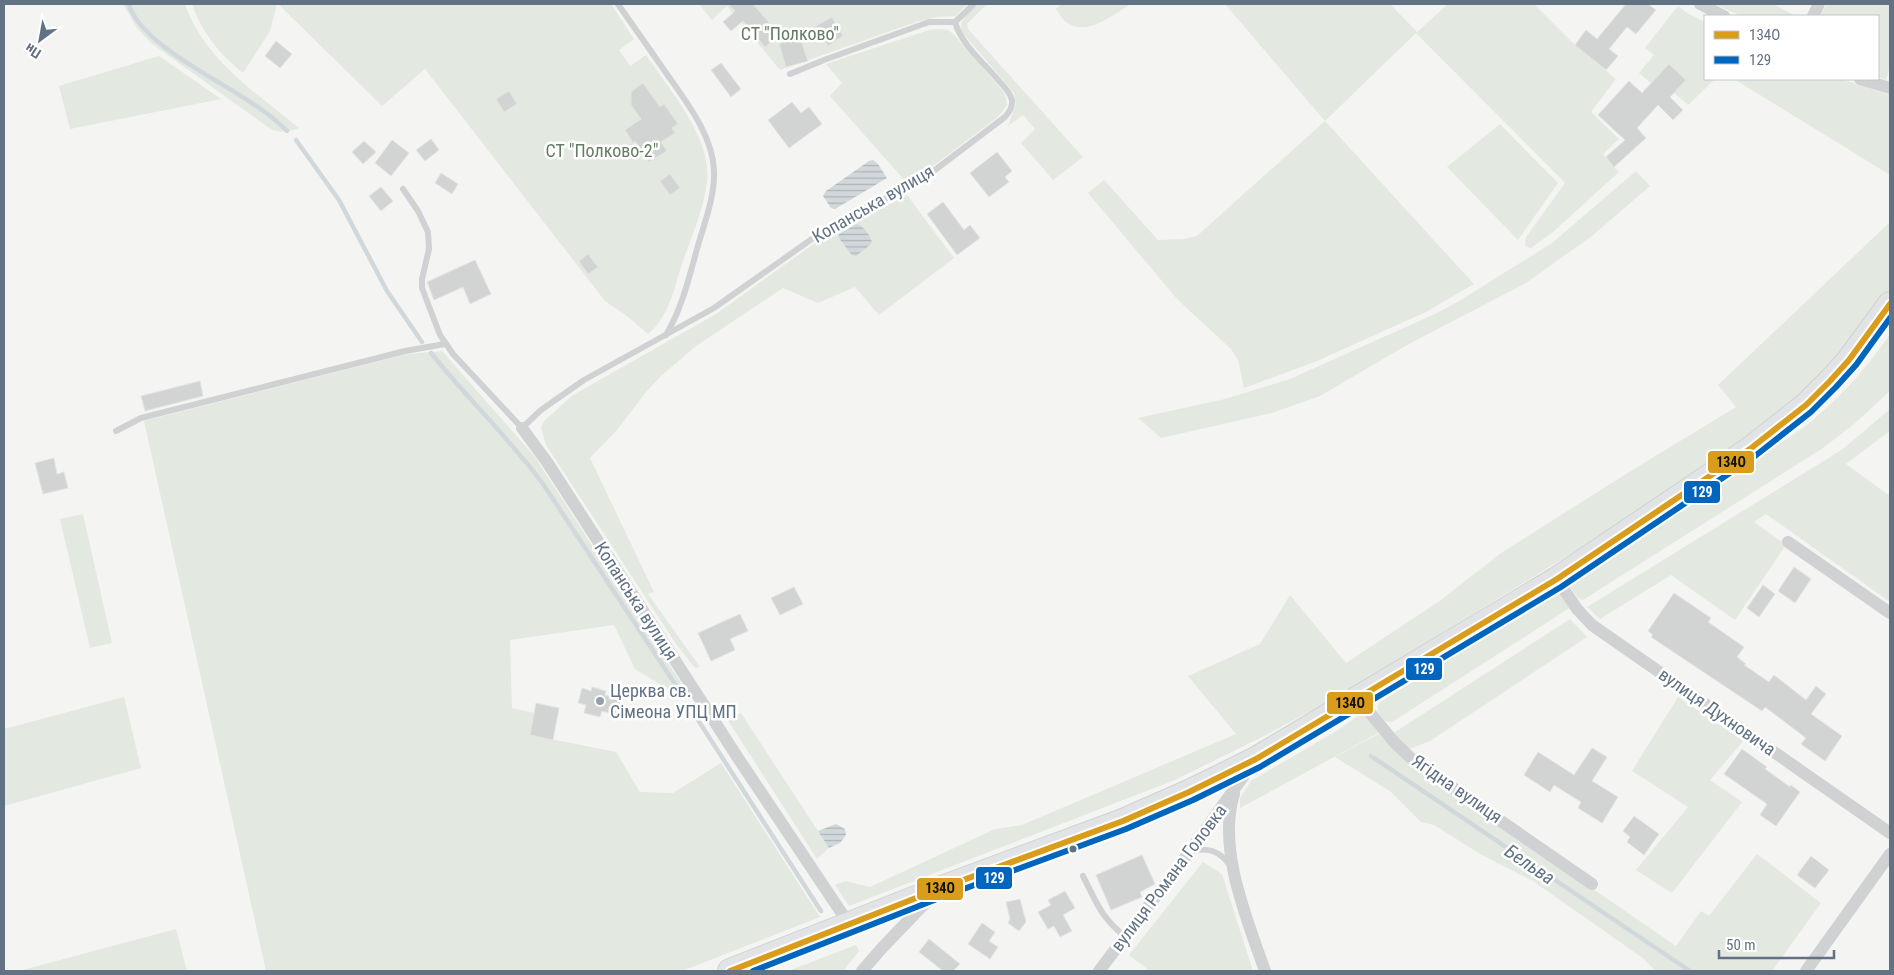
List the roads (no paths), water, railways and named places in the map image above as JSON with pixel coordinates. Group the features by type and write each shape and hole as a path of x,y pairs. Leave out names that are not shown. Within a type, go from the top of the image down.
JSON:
{"highway":[{"path":"730,971 938,889 1123,821 1189,792 1256,759 1558,579 1750,449 1806,405 1849,360 1890,304"}],"street":[{"path":"1700,4 1722,15"},
{"path":"1863,80 1890,88"},
{"name":"Копанська вулиця","path":"522,428 547,462 748,773 849,924"},
{"path":"1788,542 1890,613"},
{"name":"вулиця Духновича","path":"1558,579 1577,609 1592,625 1890,833"},
{"name":"Ягідна вулиця","path":"1358,698 1394,742 1414,761 1592,884"},
{"name":"вулиця Романа Головка","path":"1099,971 1188,854 1256,759"},
{"path":"1238,784 1232,801 1231,853 1237,889 1265,971"},
{"path":"1806,971 1890,854"},
{"path":"862,971 938,889"}],"lane":[{"path":"618,4 679,92 698,123 709,146 714,170 714,184 683,300 675,320 666,335"},
{"path":"790,74 929,22 955,22 974,4"},
{"name":"Копанська вулиця","path":"402,189 418,211 428,232 429,249 422,279 422,288 445,344 522,428 552,401 584,380 724,302 826,229 923,178 1005,117 1010,112 1012,99 1005,88 965,42 956,28 955,22"},
{"path":"116,432 141,418 405,351 445,344"},
{"path":"1188,854 1198,850 1216,852 1228,863 1234,872"},
{"path":"1083,876 1104,916 1126,937"}],"waterway":[{"path":"129,4 136,18 147,32 162,45 258,107 287,131"},
{"path":"296,140 339,200 387,291 422,342"},
{"path":"431,353 516,450 543,484 681,693"},
{"path":"689,706 821,911"},
{"name":"Бельва","path":"1371,756 1690,971"}],"place":[{"name":"Церква св. Сімеона УПЦ МП","path":"600,701"}],"park label":[{"name":"СТ \"Полково\"","path":"790,34"},
{"name":"СТ \"Полково-2\"","path":"602,151"}]}
